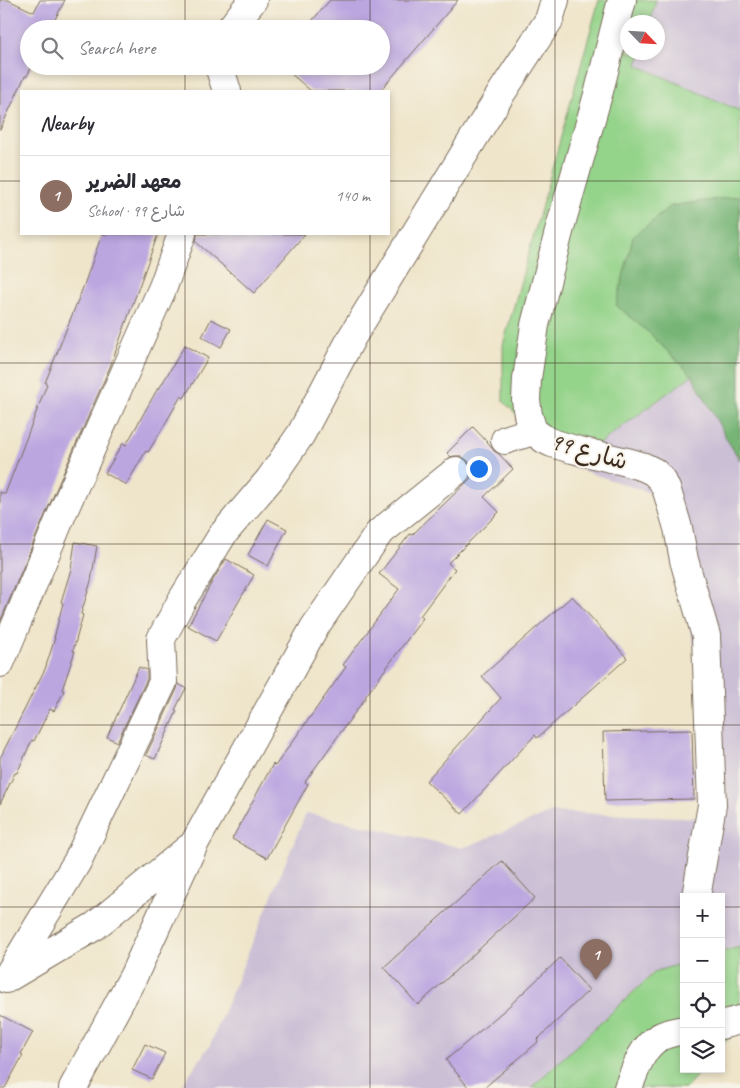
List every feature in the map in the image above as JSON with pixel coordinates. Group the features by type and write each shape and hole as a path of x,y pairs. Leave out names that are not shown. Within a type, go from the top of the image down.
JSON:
{"street":[{"path":"237,20 253,0"},
{"path":"3,985 77,862 163,682 161,639 182,600 223,534 270,479 302,434 352,337 502,92 549,20 556,0"},
{"name":"شارع 99","path":"622,0 535,325 527,379 526,400 533,431 544,439 552,443 644,467 654,472 662,480 667,491 678,528 684,560 706,636 712,805 697,893"},
{"path":"222,75 227,90"},
{"path":"0,663 62,514 163,287 182,235"},
{"path":"504,440 533,431"},
{"path":"74,1088 133,977 194,844 314,628 379,533 456,472"},
{"path":"3,985 95,926 194,844"},
{"path":"725,1024 740,1020"},
{"path":"628,1088 638,1064 656,1038 680,1030"}],"shaded area":[{"path":"656,0 740,0 740,111 637,65 639,60 665,60 665,15 652,15"},
{"path":"692,375 740,460 740,947 725,951 725,893 680,893 680,964 655,971 531,1088 180,1088 210,1045 306,813 463,848 552,812 705,818 697,657 656,495 569,466"}],"green space":[{"path":"599,0 656,0 652,15 620,15 620,60 639,60 637,65 740,111 740,196 671,206 617,304 692,375 569,466 503,401 503,345"},
{"path":"740,196 740,460 692,375 648,332 616,305 633,237 671,206"},
{"path":"740,947 740,1026 725,1042 725,983 725,951"},
{"path":"680,964 680,1073 699,1073 686,1088 531,1088 656,971"}],"building":[{"path":"0,0 8,0 34,12 40,0 65,0 55,20 20,20 20,75 28,75 25,76 0,130"},
{"path":"330,0 458,0 381,90 310,90 292,75 390,75 390,20 313,20"},
{"path":"102,235 158,235 110,367 0,622 0,492 5,494 47,384 45,383"},
{"path":"197,235 304,235 254,293 196,242"},
{"path":"211,319 231,329 221,347 202,337"},
{"path":"185,345 208,358 184,398 181,396 126,485 105,473 123,443 126,445"},
{"path":"473,427 513,469 484,497 499,512 448,563 455,569 420,616 423,618 305,782 308,784 267,858 232,839 273,764 275,766 346,667 343,665 399,589 379,574 410,534 412,535 471,478 471,468 468,461 461,456 451,457 447,453"},
{"path":"268,519 287,529 268,566 248,555"},
{"path":"75,542 97,546 91,581 73,651 75,651 62,690 64,691 54,711 50,709 34,741 32,740 0,804 0,758 45,669 55,638 63,603 61,602 71,569"},
{"path":"226,559 254,575 216,641 188,626"},
{"path":"572,596 627,658 537,738 535,735 462,814 426,781 501,698 482,676"},
{"path":"139,667 147,670 147,679 117,742 107,737"},
{"path":"178,684 186,688 155,759 146,755"},
{"path":"692,730 694,799 605,801 603,732"},
{"path":"502,861 535,898 418,1005 384,967"},
{"path":"560,958 589,990 537,1040 538,1042 484,1088 469,1088 446,1060 508,1007"},
{"path":"0,1015 33,1032 5,1088 0,1088"},
{"path":"145,1044 165,1053 152,1079 132,1070"}],"place":[{"name":"معهد الضرير","path":"596,980"}]}
